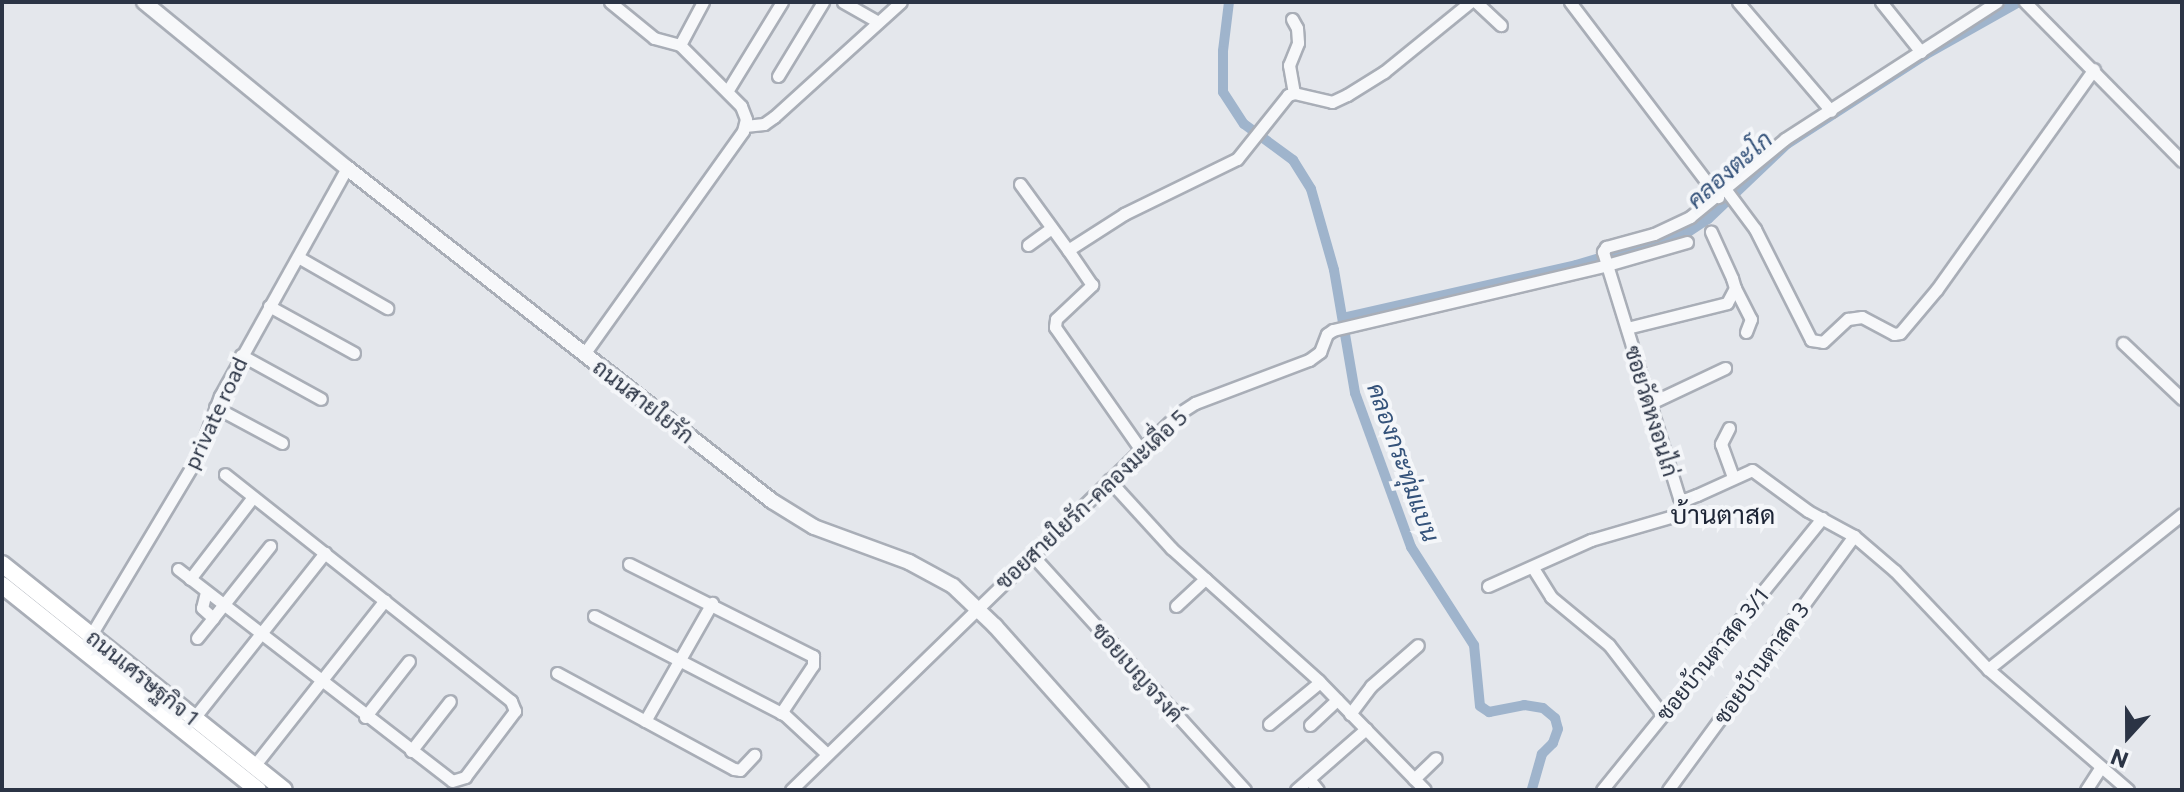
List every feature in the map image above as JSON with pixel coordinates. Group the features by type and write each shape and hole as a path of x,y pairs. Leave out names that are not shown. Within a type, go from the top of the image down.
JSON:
{"main road":[{"name":"ถนนเศรษฐกิจ 1","path":"2,564 284,790"},
{"name":"ถนนเศรษฐกิจ 1","path":"2,585 258,790"}],"street":[{"name":"ถนนสายใยรัก","path":"144,2 347,168 792,515 934,574 953,586 1141,790"},
{"path":"584,354 745,126 741,106 680,45 654,38 610,2"},
{"path":"680,45 703,2"},
{"path":"728,90 782,2"},
{"path":"778,76 823,2"},
{"path":"843,2 878,22"},
{"path":"745,126 764,124 774,117 901,2"},
{"path":"1068,250 1124,214 1220,169 1249,148 1283,99 1294,93 1332,102 1347,95 1384,72 1470,2 1501,25"},
{"path":"1570,2 1755,229 1811,340 1823,342 1848,319 1862,317 1894,334 1900,333 1937,289 2094,69"},
{"path":"1738,2 1831,111"},
{"path":"1881,2 1921,52"},
{"path":"1687,242 1606,260 1606,247 1654,234 1727,195 1785,139 1997,2"},
{"path":"2027,4 2182,161"},
{"path":"1292,19 1297,28 1298,43 1289,65 1294,93"},
{"name":"private road","path":"91,635 198,456 215,407 241,355 347,168"},
{"path":"1020,184 1092,285 1056,319 1055,327 1141,450"},
{"path":"1028,245 1051,228"},
{"path":"1711,232 1751,319 1746,332"},
{"path":"298,257 387,308"},
{"name":"ซอยสายใยรัก-คลองมะเดื่อ 5","path":"791,790 1109,480 1195,403 1309,360 1320,352 1327,334 1333,330 1606,260"},
{"name":"ซอยวัดหงอนไก่","path":"1606,260 1679,497 1684,500 1733,477"},
{"path":"1627,328 1727,303 1735,288"},
{"path":"269,306 354,353"},
{"path":"2123,343 2182,399"},
{"path":"241,355 321,399"},
{"path":"1651,403 1725,368"},
{"path":"215,407 282,443"},
{"path":"1729,428 1721,444 1733,477 1752,470 1878,554 1988,669 2128,790"},
{"path":"178,569 365,717 452,781 459,781 516,707 225,474"},
{"path":"1109,480 1205,579 1320,682 1425,790"},
{"path":"190,579 253,497"},
{"path":"1488,586 1591,540 1677,515 1684,507 1684,500"},
{"path":"1988,669 2182,514"},
{"name":"ซอยบ้านตาสด 3/1","path":"1602,790 1822,518"},
{"name":"ซอยบ้านตาสด 3","path":"1668,790 1854,536"},
{"path":"197,638 270,546"},
{"path":"194,718 325,553"},
{"name":"ซอยเบญจรงค์","path":"1032,555 1245,790"},
{"path":"629,564 813,656 813,665 781,713"},
{"path":"1533,568 1551,597 1609,645 1663,715"},
{"path":"1176,606 1205,579"},
{"path":"206,592 202,608 213,618"},
{"path":"254,766 385,600"},
{"path":"645,721 712,603"},
{"path":"594,616 781,713 810,734 827,754"},
{"path":"1350,714 1371,686 1418,645"},
{"path":"365,717 409,661"},
{"path":"557,673 734,769 740,770 754,755"},
{"path":"1269,724 1320,682"},
{"path":"1310,725 1337,700"},
{"path":"411,751 450,701"},
{"path":"1296,790 1366,729"},
{"path":"1414,779 1436,758"},
{"path":"2086,790 2101,767"},
{"path":"1309,779 1318,790"}],"waterway":[{"name":"คลองกระทุ่มแบน","path":"1229,2 1223,51 1223,92 1244,124 1293,160 1311,189 1334,270 1355,393 1411,547 1474,645 1480,706 1489,712 1524,705 1543,708 1555,718 1558,729 1553,743 1542,754 1532,790"},
{"name":"คลองตะโก","path":"1343,318 1576,265 1688,232 1708,219 1787,144 1925,55 2019,2"}],"district":[{"name":"บ้านตาสด","path":"1723,514"}]}
